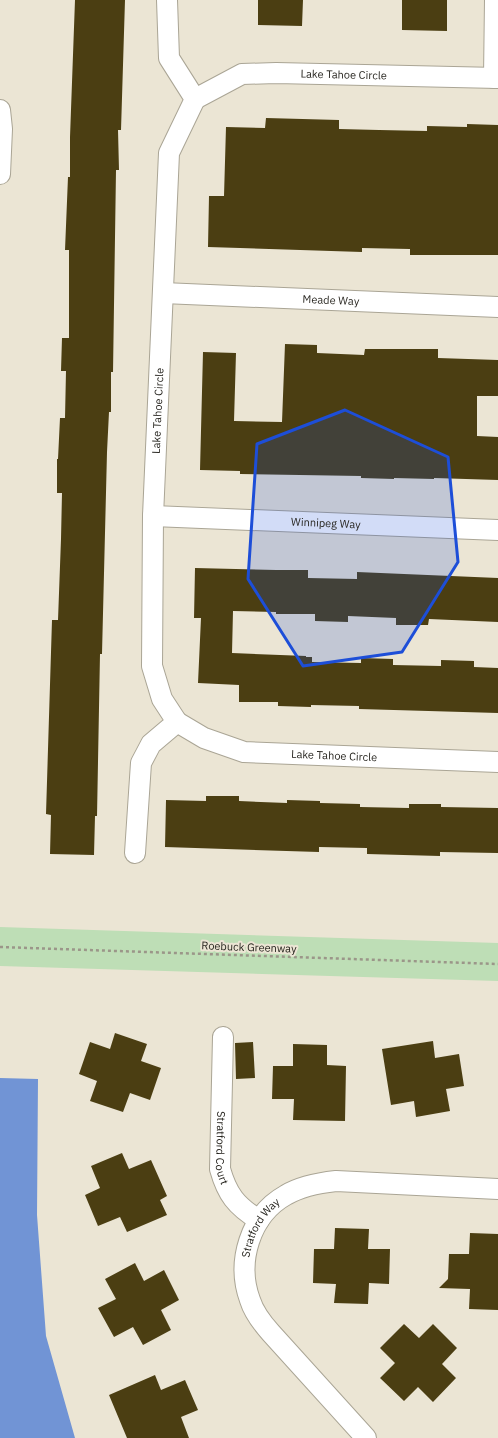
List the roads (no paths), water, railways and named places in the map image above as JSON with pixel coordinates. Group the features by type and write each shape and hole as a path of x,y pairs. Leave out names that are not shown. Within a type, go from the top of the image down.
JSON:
{"street":[{"path":"167,0 168,58 195,99"},
{"path":"495,0 496,78"},
{"name":"Lake Tahoe Circle","path":"496,78 284,73 242,74 195,99 168,152 153,516 152,666 162,699 177,722 204,738 244,752 498,762"},
{"path":"0,110 2,129 0,174"},
{"name":"Meade Way","path":"163,293 498,307"},
{"name":"Winnipeg Way","path":"153,516 498,530"},
{"path":"135,853 141,763 151,744 177,722"},
{"name":"Stratford Court","path":"223,1037 220,1169 225,1185 233,1200 245,1211 259,1220"},
{"name":"Stratford Way","path":"366,1438 271,1334 257,1315 245,1284 244,1267 246,1251 251,1235 259,1220 271,1206 285,1195 318,1182 336,1180 498,1189"}],"water":[{"path":"0,1078 38,1079 37,1215 46,1336 75,1438 0,1438"}]}
